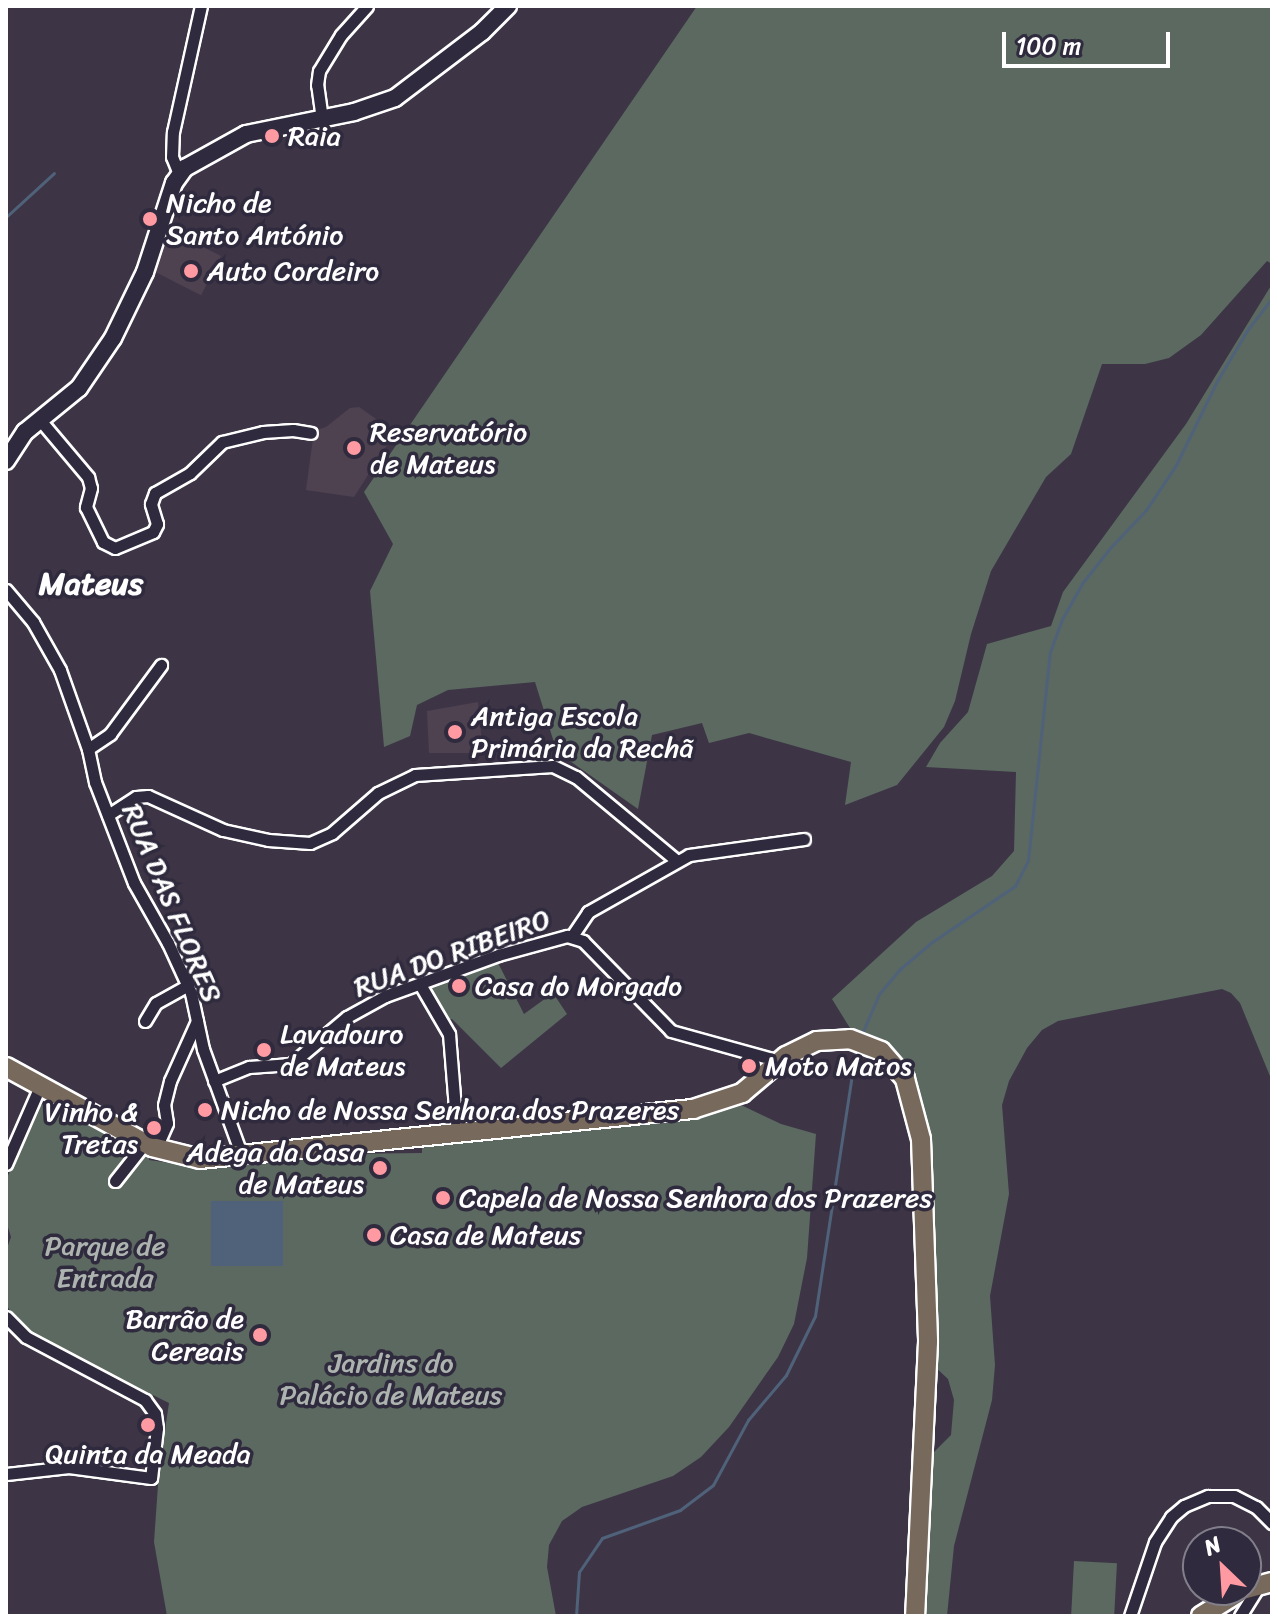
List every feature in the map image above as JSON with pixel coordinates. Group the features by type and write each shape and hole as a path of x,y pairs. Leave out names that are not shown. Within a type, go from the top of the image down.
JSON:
{"main road":[{"path":"6,461 21,436 79,388 118,329 147,269 169,194 179,174 238,136 322,119 395,98 482,32 508,6"},
{"path":"6,1067 150,1146 189,1159 242,1156 707,1106 742,1093 779,1061 817,1041 856,1041 885,1054 902,1072 915,1107 921,1139 928,1333 915,1616"},
{"path":"1201,1616 1219,1606"}],"street":[{"path":"179,174 172,157 173,132 201,6"},
{"path":"322,119 318,74 341,35 367,6"},
{"path":"40,420 88,477 91,488 86,507 103,542 115,548 153,532 157,524 151,504 155,493 190,473 222,442 263,432 289,430 311,433"},
{"name":"RUA DAS FLORES","path":"6,590 33,622 51,652 88,749 92,775 138,893 168,943 188,985 214,1081 242,1156"},
{"path":"88,749 110,734 161,665"},
{"path":"108,815 136,797 148,796 223,830 268,840 310,843 332,833 378,793 415,775 438,770 553,766 576,777 677,861"},
{"path":"572,936 588,912 698,852 804,839"},
{"name":"RUA DO RIBEIRO","path":"214,1081 249,1067 295,1062 355,1011 389,994 421,986 498,955 572,936 587,945 671,1031 779,1061"},
{"path":"145,1021 156,1003 188,985"},
{"path":"421,986 449,1034 457,1133"},
{"path":"115,1181 166,1125 164,1105 169,1084 197,1021"},
{"path":"6,1164 40,1086"},
{"path":"6,1317 26,1337 145,1400 155,1414 157,1428 151,1478 69,1467 6,1474"},
{"path":"1130,1616 1150,1551 1166,1524 1184,1506 1208,1496 1234,1496 1256,1507 1272,1523"}],"shaded area":[{"path":"164,227 221,256 201,295 144,266"},
{"path":"359,407 379,421 389,434 387,445 354,497 306,490 314,431 326,427 350,408"},
{"name":"Antiga Escola Primária da Rechã","path":"478,702 483,753 429,753 427,711"}],"green space":[{"path":"697,6 1272,6 1272,264 1267,261 1201,335 1169,358 1145,364 1102,364 1071,454 1046,477 991,571 971,634 955,701 944,727 897,785 845,805 851,762 749,733 709,743 702,723 652,735 638,809 557,752 535,682 448,690 417,705 410,736 384,747 370,591 393,544 364,492"},
{"path":"1272,284 1272,1081 1240,1003 1222,989 1058,1021 1042,1030 1027,1048 1009,1081 1002,1105 1009,1194 990,1296 995,1365 992,1400 954,1546 947,1616 921,1616 929,1457 951,1435 954,1400 948,1379 934,1366 923,1113 916,1085 903,1063 894,1053 853,1033 832,999 916,922 992,876 1014,851 1016,772 926,767 940,743 968,712 987,644 1051,626 1063,592 1186,424"},
{"path":"496,959 524,1014 553,993 567,1014 501,1068 452,1019 444,1019 424,988"},
{"name":"Jardins do Palácio de Mateus","path":"51,1100 149,1154 149,1160 191,1166 338,1154 422,1153 422,1144 697,1118 739,1104 781,1124 816,1134 807,1258 794,1324 778,1357 729,1427 701,1457 673,1476 582,1507 562,1521 549,1545 547,1567 556,1616 167,1616 154,1542 159,1471 169,1403 36,1337 24,1329 6,1305 6,1251 11,1237 6,1221 6,1180 38,1107"},
{"path":"1074,1561 1117,1563 1114,1616 1071,1616"}],"water":[{"path":"211,1201 283,1201 283,1266 211,1266"}],"waterway":[{"path":"6,217 54,173"},
{"path":"861,1036 879,994 900,969 932,942 1015,886 1028,860 1050,652 1061,621 1083,582 1146,510 1176,465 1217,381 1248,329 1272,298"},
{"path":"576,1616 579,1572 602,1538 680,1510 713,1485 748,1420 786,1375 815,1316 856,1047"}],"place":[{"name":"Raia","path":"272,136"},
{"name":"Nicho de Santo António","path":"150,219"},
{"name":"Auto Cordeiro","path":"191,271"},
{"name":"Reservatório de Mateus","path":"354,448"},
{"name":"Antiga Escola Primária da Rechã","path":"455,732"},
{"name":"Casa do Morgado","path":"459,986"},
{"name":"Lavadouro de Mateus","path":"264,1050"},
{"name":"Moto Matos","path":"749,1066"},
{"name":"Nicho de Nossa Senhora dos Prazeres","path":"205,1110"},
{"name":"Vinho & Tretas","path":"154,1128"},
{"name":"Adega da Casa de Mateus","path":"380,1168"},
{"name":"Capela de Nossa Senhora dos Prazeres","path":"443,1198"},
{"name":"Casa de Mateus","path":"374,1235"},
{"name":"Barrão de Cereais","path":"260,1335"},
{"name":"Quinta da Meada","path":"148,1425"}],"district":[{"name":"Mateus","path":"91,584"}],"park label":[{"name":"Parque de Entrada","path":"105,1262"}]}
